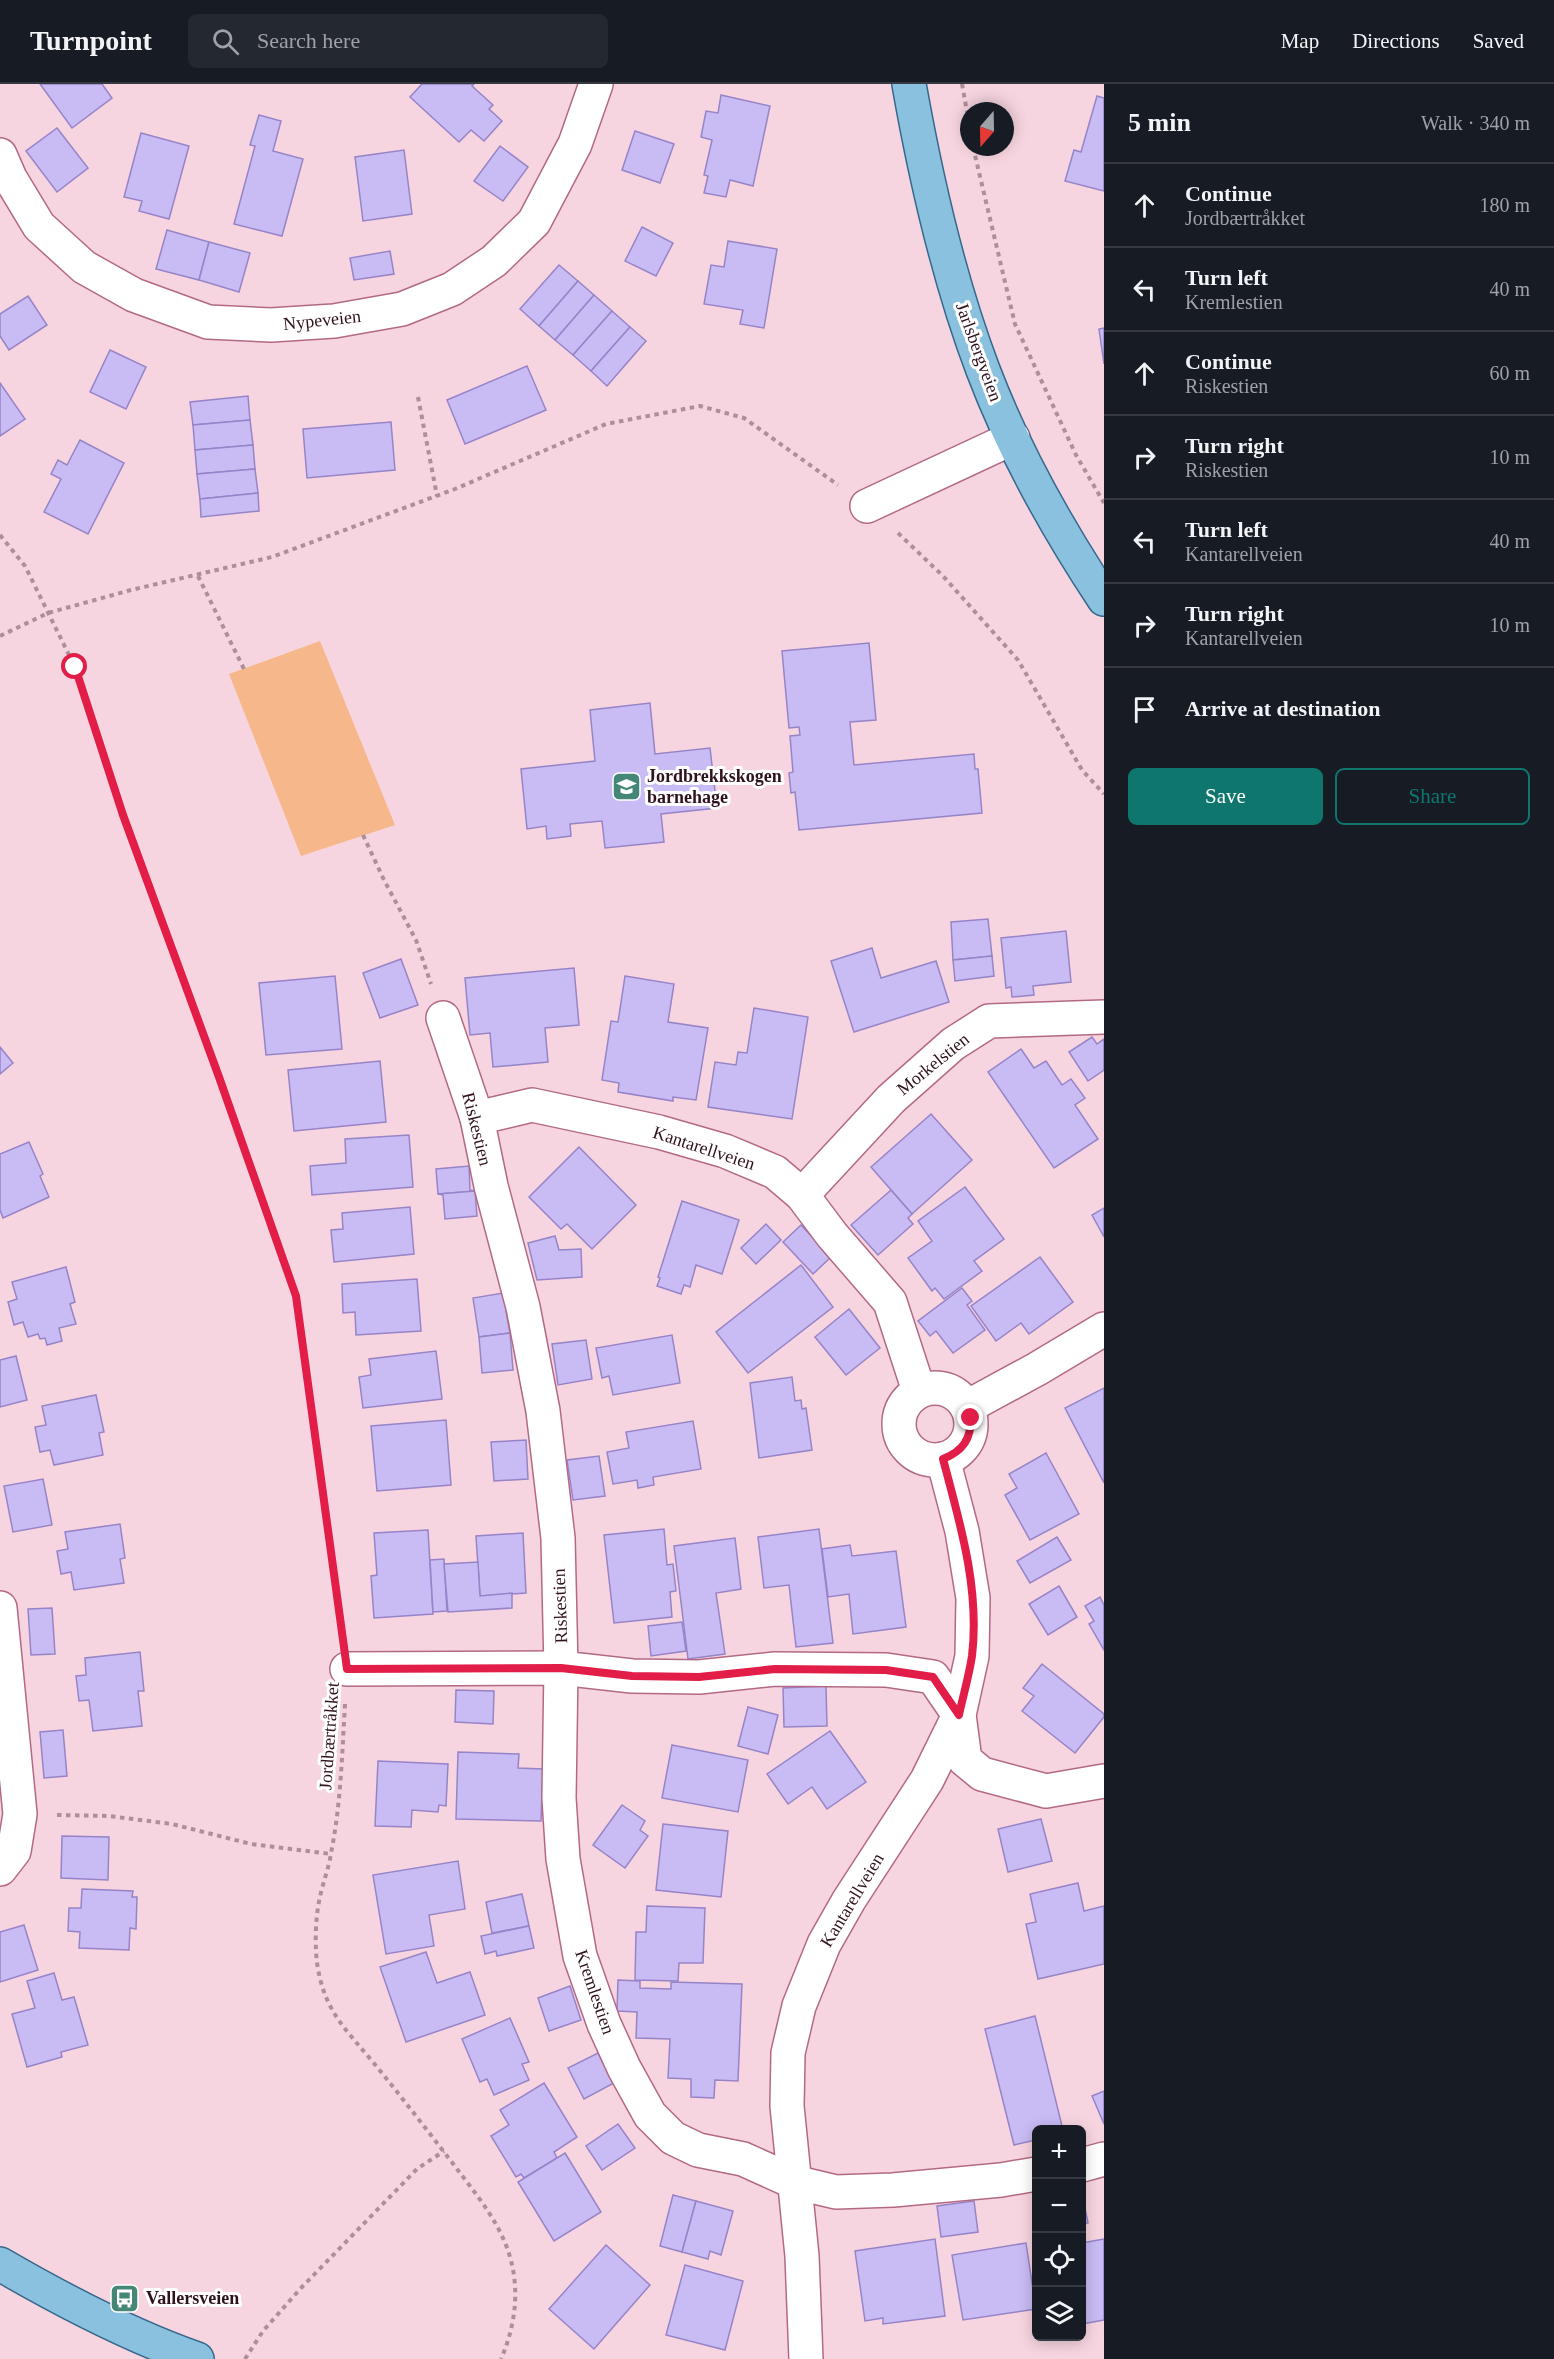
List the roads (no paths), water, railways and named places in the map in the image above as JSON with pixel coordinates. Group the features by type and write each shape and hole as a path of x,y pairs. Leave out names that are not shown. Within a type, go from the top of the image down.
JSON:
{"main road":[{"name":"Jarlsbergveien","path":"909,84 930,191 950,268 983,371 1013,438 1067,543 1104,599"},
{"path":"0,2264 36,2285 116,2325 197,2359"}],"street":[{"name":"Nypeveien","path":"0,155 10,178 39,226 84,267 134,295 208,322 271,325 334,321 402,309 452,288 494,261 534,222 575,144 596,84"},
{"path":"867,506 1013,438"},
{"name":"Morkelstien","path":"802,1195 891,1099 953,1044 989,1021 1104,1017"},
{"name":"Riskestien","path":"443,1018 477,1118 490,1186 523,1307 543,1411 558,1538 561,1668 632,1676 699,1677 775,1669 886,1670 933,1677 959,1715 965,1760 982,1774 1046,1791 1104,1781"},
{"name":"Kantarellveien","path":"477,1118 532,1105 659,1132 725,1151 775,1172 802,1195 832,1235 891,1302 919,1390"},
{"path":"967,1407 1038,1370 1104,1329"},
{"path":"941,1388 961,1398 967,1407 971,1418 968,1439 962,1448 943,1459 931,1460 920,1457 910,1451 902,1441 898,1430 898,1418 902,1406 919,1390 941,1388"},
{"name":"Kantarellveien","path":"806,2359 801,2256 787,2106 788,2053 799,2006 829,1936 849,1900 927,1780 959,1715 972,1656 974,1598 962,1531 943,1459"},
{"path":"0,1608 20,1814 14,1851 0,1869"},
{"path":"347,1669 561,1668"},
{"name":"Kremlestien","path":"561,1668 559,1798 563,1859 580,1956 608,2033 650,2115 673,2138 698,2150 743,2159 794,2182 836,2192 893,2190 1001,2180 1032,2175"},
{"path":"1086,2164 1104,2159"}],"place":[{"name":"Jordbrekkskogen barnehage","path":"626,786"},
{"name":"Vallersveien","path":"125,2298"}]}
